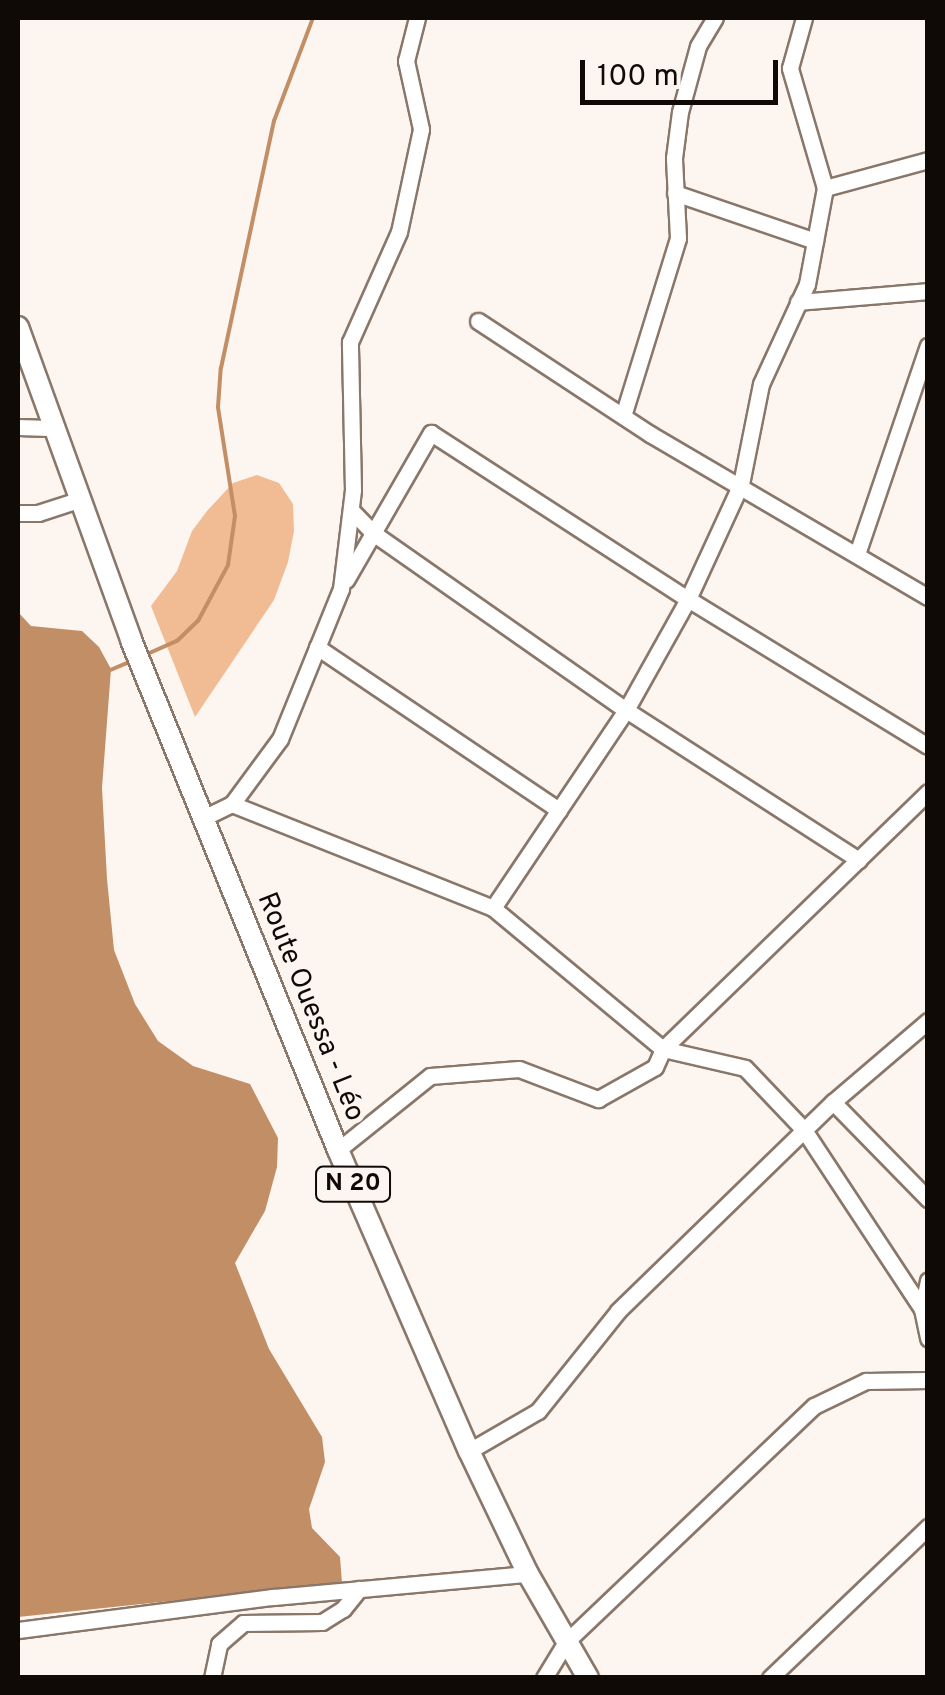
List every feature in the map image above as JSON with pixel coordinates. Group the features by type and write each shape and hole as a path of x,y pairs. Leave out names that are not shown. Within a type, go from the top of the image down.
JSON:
{"main road":[{"name":"N 20","path":"18,326 81,500"},
{"name":"Route Ouessa - Léo","path":"81,500 146,678 338,1150 469,1450 528,1574 588,1678"}],"street":[{"path":"341,589 350,510 350,342 399,232 422,129 406,61 418,18"},
{"path":"623,416 678,238 674,158 680,112 698,46 716,18"},
{"path":"494,908 626,710 688,599 741,484 761,384 798,302 825,188 790,68 804,18"},
{"path":"825,188 928,160"},
{"path":"675,193 815,241"},
{"path":"798,302 928,291"},
{"path":"478,321 623,416 928,597"},
{"path":"857,554 928,346"},
{"path":"18,427 56,428"},
{"path":"204,818 232,804 280,739 341,589 431,433 688,599 928,746"},
{"path":"18,514 38,513 81,500"},
{"path":"350,510 374,533 626,710 858,860"},
{"path":"317,648 558,810"},
{"path":"338,1150 430,1076 519,1069 598,1099 655,1067 664,1049 928,792"},
{"path":"232,804 494,908 664,1049 746,1068 804,1130 922,1309 928,1338"},
{"path":"469,1450 538,1410 593,1337 833,1102 928,1021"},
{"path":"833,1102 928,1198"},
{"path":"922,1309 928,1281"},
{"path":"544,1678 566,1642 814,1406 866,1381 928,1380"},
{"path":"770,1678 928,1527"},
{"path":"18,1630 359,1589 528,1574"},
{"path":"212,1678 219,1644 243,1623 322,1622 343,1610 359,1589"}],"shaded area":[{"path":"257,475 279,483 293,504 294,531 288,562 274,600 195,717 151,606 177,571 192,531 207,511 233,483"},
{"path":"18,612 31,626 82,631 99,647 111,669 102,788 107,879 114,950 135,1004 158,1041 193,1066 250,1084 278,1138 277,1167 265,1211 235,1263 269,1349 322,1437 325,1462 309,1509 312,1528 340,1557 342,1583 18,1617"}],"waterway":[{"path":"145,655 178,640 198,621 228,565 235,516 218,407 221,368 274,121 313,18"},
{"path":"108,671 132,661"}]}
